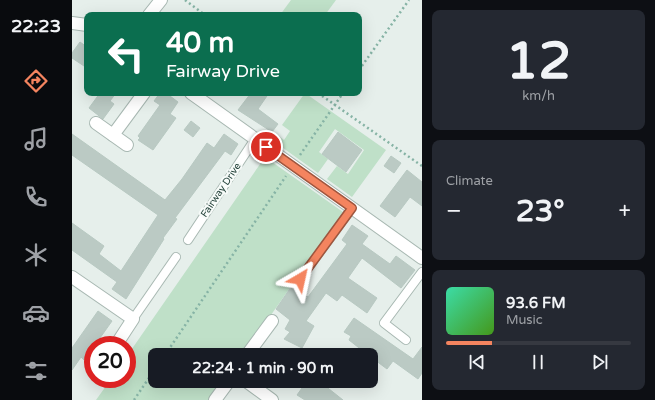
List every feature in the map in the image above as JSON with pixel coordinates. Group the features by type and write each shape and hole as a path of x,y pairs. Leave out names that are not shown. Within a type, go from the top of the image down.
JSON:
{"street":[{"path":"151,12 161,0"},
{"path":"72,23 84,25"},
{"path":"113,135 142,96"},
{"path":"195,96 422,258"},
{"path":"96,123 127,145"},
{"path":"72,277 133,319 122,336"},
{"path":"252,348 272,320"},
{"path":"215,400 224,388"},
{"path":"256,388 272,400"}],"lane":[{"name":"Fairway Drive","path":"188,240 255,140"},
{"path":"300,279 352,208"},
{"path":"133,319 176,257"},
{"path":"406,340 384,324 422,272"}],"path":[{"path":"185,0 202,12"},
{"path":"362,66 409,0"},
{"path":"322,96 422,166"},
{"path":"170,348 341,96"},
{"path":"134,400 148,379"}],"green space":[{"path":"291,0 336,0 327,12 282,12"},
{"path":"303,96 309,96 386,150 352,197 327,179 337,166 348,174 364,150 335,129 319,152 328,159 318,173 272,140 276,134 284,140 290,131 282,125"},
{"path":"265,157 343,212 248,348 148,348 148,388 220,388 211,400 96,400 105,388 136,388 136,343"}],"building":[{"path":"80,42 84,45 84,66 72,58 72,53"},
{"path":"98,96 114,96 110,101 114,104 103,119 89,108"},
{"path":"158,96 170,96 178,102 170,114 176,118 153,150 138,140 140,138 138,136 160,105 154,101"},
{"path":"249,96 267,96 258,109 278,124 272,132 238,110"},
{"path":"191,121 200,128 193,137 184,130"},
{"path":"338,132 362,150 346,172 322,154"},
{"path":"72,134 165,200 182,179 207,143 214,148 224,134 238,144 231,155 225,151 175,218 177,219 163,238 164,239 126,299 112,289 117,282 72,250 72,223 104,246 99,254 121,271 158,215 72,155"},
{"path":"391,156 401,163 394,173 384,166"},
{"path":"407,170 422,182 422,206 410,197 395,217 380,206"},
{"path":"352,225 368,236 362,244 390,264 396,256 415,270 401,288 362,258 348,278 377,298 367,313 342,295 337,301 326,293 306,321 314,326 302,348 284,339 290,332 285,329 290,320 276,309 291,287 308,297 347,244 342,240"},
{"path":"98,311 112,321 101,336 84,336 84,360 81,357 72,370 72,348"},
{"path":"354,318 413,359 422,347 422,373 418,379 393,361 387,369 378,362 378,348 359,348 349,340 351,336 344,332"},
{"path":"302,388 328,388 343,400 305,400 297,395"}],"route":[{"path":"266,147 352,208 300,279"}]}
